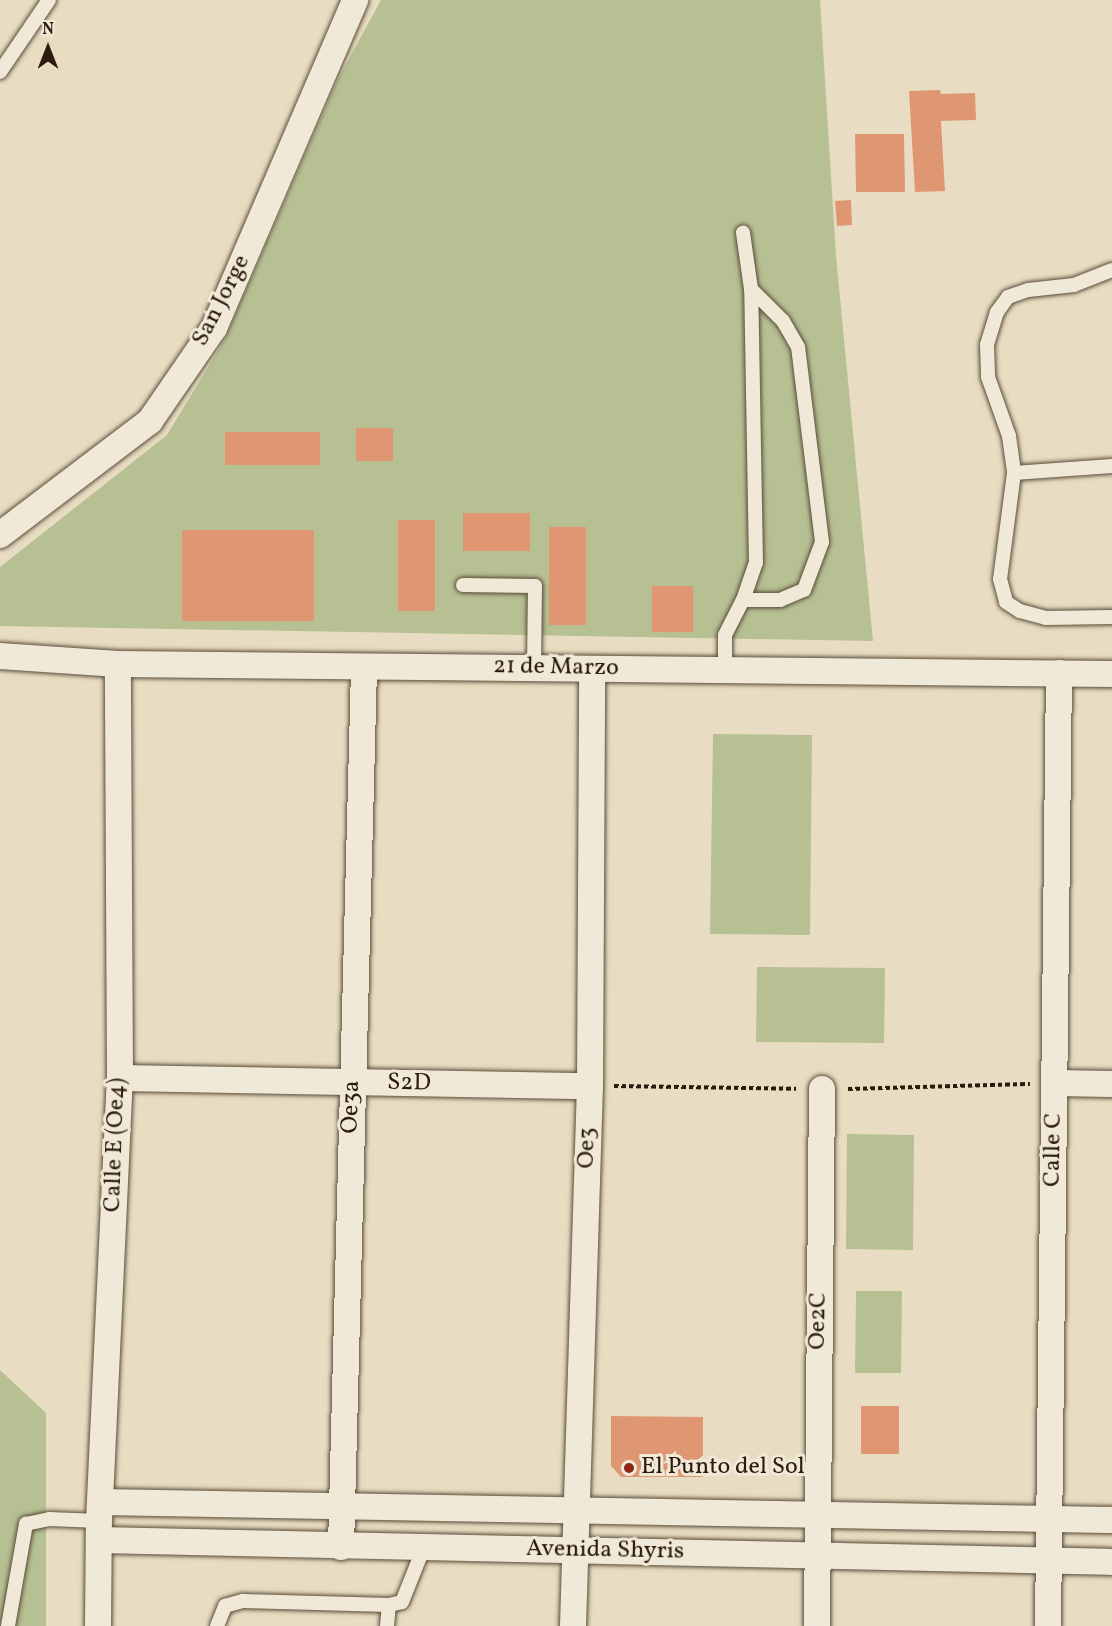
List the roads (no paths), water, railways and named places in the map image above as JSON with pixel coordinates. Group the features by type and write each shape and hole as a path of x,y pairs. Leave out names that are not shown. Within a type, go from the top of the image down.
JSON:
{"street":[{"name":"San Jorge","path":"0,535 150,421 214,328 355,0"},
{"name":"21 de Marzo","path":"0,656 118,664 1112,674"},
{"name":"Calle E (Oe4)","path":"98,1626 99,1521 120,1078 118,664"},
{"name":"Oe3a","path":"341,1547 364,666"},
{"name":"Oe3","path":"573,1626 590,1086 592,669"},
{"name":"Calle C","path":"1048,1626 1059,673"},
{"name":"S2D","path":"120,1078 590,1086"},
{"path":"1055,1083 1112,1084"},
{"name":"Oe2C","path":"817,1626 822,1089"},
{"name":"Avenida Shyris","path":"99,1521 341,1507 1112,1520"},
{"name":"Avenida Shyris","path":"99,1521 341,1547 816,1554 1112,1562"}],"lane":[{"path":"0,72 50,0"},
{"path":"725,670 725,635 743,600 756,562 752,289 743,233"},
{"path":"1112,270 1074,285 1028,290 1008,297 997,312 987,345 987,377 1009,436 1014,473 1000,579 1006,602 1020,611 1046,618 1112,616"},
{"path":"743,600 780,600 804,590 822,542 798,347 783,321 752,289"},
{"path":"1014,473 1112,466"},
{"path":"463,585 535,586 534,668"},
{"path":"8,1626 26,1524 49,1519 99,1521"},
{"path":"217,1626 225,1606 243,1601 388,1605 406,1599 424,1547"},
{"path":"387,1626 388,1605"}],"place":[{"name":"El Punto del Sol","path":"629,1468"}]}
